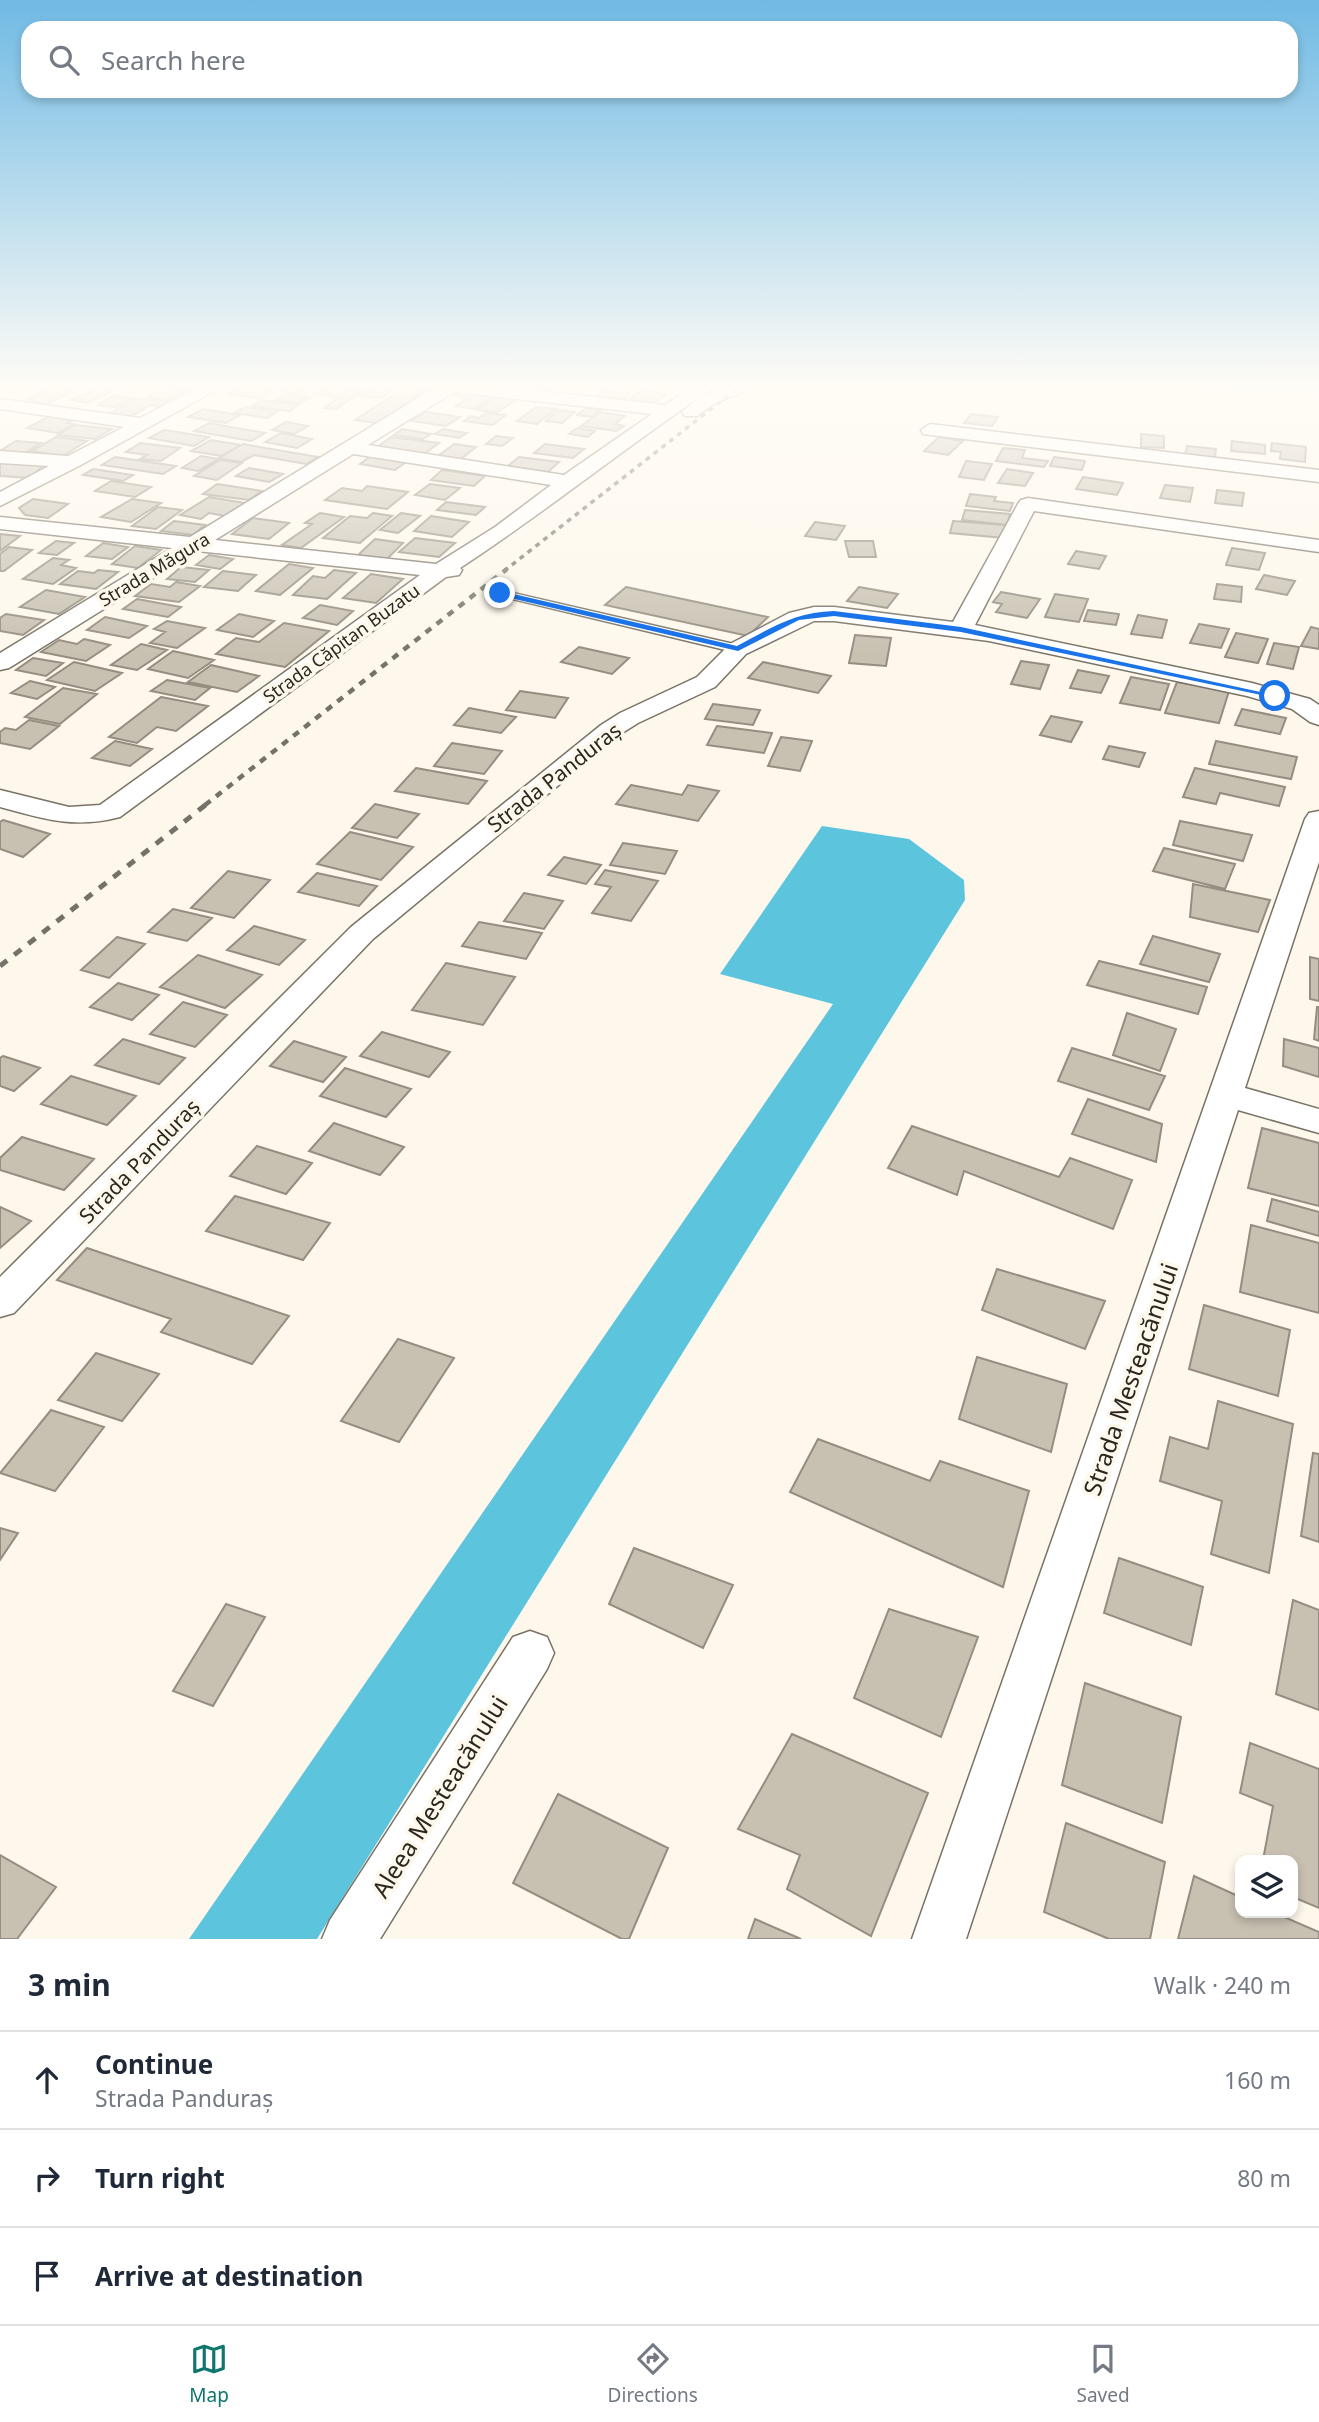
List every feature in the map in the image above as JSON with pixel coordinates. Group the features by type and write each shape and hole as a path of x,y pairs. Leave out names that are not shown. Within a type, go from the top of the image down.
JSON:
{"street":[{"path":"0,500 49,474"},
{"name":"Strada Măgura","path":"0,663 308,474"},
{"path":"479,474 568,493 596,474"},
{"name":"Strada Căpitan Buzatu","path":"0,798 72,817 90,818 110,811 440,571 568,493 590,474"},
{"path":"961,630 1028,504 1319,546"},
{"path":"0,523 440,571 461,569 528,537"},
{"name":"Strada Panduraș","path":"0,1302 362,933 610,730 629,718 706,682 738,649 797,618 814,614 834,614 961,630 1303,701"},
{"name":"Strada Mesteacănului","path":"939,1939 1319,819"},
{"path":"1227,1095 1319,1121"},
{"name":"Aleea Mesteacănului","path":"349,1939 530,1653"}],"lane":[{"path":"500,593 738,649"}],"water":[{"path":"822,826 909,839 964,880 965,900 317,1939 189,1939 833,1004 720,974"}],"building":[{"path":"0,474 33,474 29,478"},
{"path":"130,474 133,475 123,481 83,475"},
{"path":"196,474 225,474 217,480 194,476"},
{"path":"238,474 282,474 269,482 236,476"},
{"path":"437,474 485,476 474,486 431,480"},
{"path":"960,474 987,474 984,480 959,477"},
{"path":"1003,474 1032,474 1025,486 998,483"},
{"path":"1083,477 1123,483 1117,495 1076,489"},
{"path":"111,481 151,487 135,497 95,491"},
{"path":"217,484 262,491 249,500 203,494"},
{"path":"430,484 460,488 445,500 415,495"},
{"path":"1165,485 1193,488 1190,502 1160,498"},
{"path":"367,486 408,492 387,509 325,500 342,488 362,491"},
{"path":"1217,490 1244,493 1242,506 1215,503"},
{"path":"970,494 996,497 994,501 1013,503 1010,511 966,506"},
{"path":"209,497 245,503 225,516 209,513 201,519 180,515"},
{"path":"33,499 68,504 48,518 25,515 19,508"},
{"path":"132,499 161,503 131,522 101,517"},
{"path":"446,502 485,507 476,515 437,510"},
{"path":"158,507 182,510 156,529 132,526"},
{"path":"965,510 1010,514 1007,525 962,520"},
{"path":"320,513 344,517 301,548 282,545 312,524 305,523"},
{"path":"373,513 392,516 360,543 323,538 350,516 367,518"},
{"path":"401,513 420,516 398,533 380,530"},
{"path":"431,516 469,522 452,537 414,531"},
{"path":"253,518 289,523 269,539 232,534"},
{"path":"174,521 205,525 193,535 161,531"},
{"path":"953,521 1006,525 1004,538 950,533"},
{"path":"815,522 845,526 836,540 805,536"},
{"path":"0,534 20,536 0,551"},
{"path":"415,538 455,543 439,557 399,552"},
{"path":"375,539 403,543 386,560 357,556"},
{"path":"56,541 74,543 57,555 39,553"},
{"path":"845,541 873,541 876,557 849,557"},
{"path":"103,543 128,547 112,559 86,556"},
{"path":"135,546 161,550 138,568 112,564"},
{"path":"9,547 32,550 4,571 0,571 0,554"},
{"path":"1232,548 1265,553 1259,570 1226,565"},
{"path":"1076,551 1106,556 1099,569 1068,564"},
{"path":"209,555 233,559 220,569 196,565"},
{"path":"53,558 69,560 61,565 76,568 53,584 23,579"},
{"path":"289,564 313,568 280,595 256,591"},
{"path":"181,567 209,570 195,582 167,579"},
{"path":"98,570 118,572 96,589 60,584 78,571 94,573"},
{"path":"334,570 356,573 327,599 293,595 313,576 325,578"},
{"path":"223,571 256,575 238,591 204,587"},
{"path":"371,574 403,579 376,603 343,598"},
{"path":"1264,575 1295,581 1287,595 1256,589"},
{"path":"176,582 200,586 179,602 135,596 151,584 170,587"},
{"path":"1217,584 1242,587 1241,602 1214,599"},
{"path":"626,587 768,617 748,636 605,605"},
{"path":"859,587 898,594 887,608 847,601"},
{"path":"46,590 85,597 59,614 20,607"},
{"path":"1001,592 1040,599 1027,618 996,612 1002,604 993,602"},
{"path":"1055,594 1088,599 1079,622 1045,617"},
{"path":"137,599 181,607 168,617 123,609"},
{"path":"320,605 353,611 337,625 303,618"},
{"path":"1088,610 1119,614 1116,625 1084,621"},
{"path":"6,614 44,620 23,635 0,631 0,618"},
{"path":"239,614 274,621 253,637 217,630"},
{"path":"1138,615 1167,620 1162,638 1131,634"},
{"path":"105,617 147,626 129,638 87,630"},
{"path":"167,621 205,628 177,648 150,643 165,632 154,629"},
{"path":"284,623 329,631 285,667 216,654 236,638 259,642"},
{"path":"1199,624 1229,629 1221,648 1190,643"},
{"path":"1311,627 1319,629 1319,649 1301,646"},
{"path":"1236,633 1268,639 1258,663 1225,657"},
{"path":"855,635 891,638 886,666 849,663"},
{"path":"84,639 110,645 86,661 41,652 59,640 77,644"},
{"path":"1274,643 1299,647 1293,669 1267,664"},
{"path":"141,644 167,650 137,670 111,665"},
{"path":"579,647 629,658 612,674 561,662"},
{"path":"173,651 214,660 188,678 148,669"},
{"path":"33,658 63,663 46,676 16,670"},
{"path":"1021,661 1049,665 1040,689 1011,684"},
{"path":"74,662 122,673 95,691 47,680"},
{"path":"763,662 831,676 818,693 748,678"},
{"path":"211,665 259,676 237,692 188,682"},
{"path":"1078,670 1109,676 1101,693 1070,688"},
{"path":"1131,677 1169,684 1160,710 1120,703"},
{"path":"167,680 210,688 195,700 151,691"},
{"path":"30,681 55,687 37,699 11,693"},
{"path":"1177,682 1229,691 1219,723 1165,713"},
{"path":"63,688 97,694 60,724 25,717"},
{"path":"520,691 568,698 555,718 506,710"},
{"path":"161,697 208,706 176,731 157,727 137,743 109,737"},
{"path":"713,704 760,710 753,725 705,719"},
{"path":"469,708 516,717 501,733 454,725"},
{"path":"1242,709 1286,718 1280,734 1235,725"},
{"path":"1051,716 1082,722 1071,742 1040,735"},
{"path":"29,720 59,726 30,749 0,743 0,732 5,728 16,730"},
{"path":"717,726 772,733 764,753 707,745"},
{"path":"781,737 812,741 800,771 768,766"},
{"path":"115,741 152,749 130,766 92,758"},
{"path":"1216,741 1297,757 1291,779 1209,764"},
{"path":"452,743 502,751 484,774 434,766"},
{"path":"1109,746 1145,753 1139,767 1103,759"},
{"path":"416,768 487,781 468,804 395,791"},
{"path":"1195,768 1285,787 1279,806 1220,793 1216,804 1183,797"},
{"path":"631,785 682,795 688,785 719,791 698,821 616,804"},
{"path":"375,804 419,814 397,838 352,828"},
{"path":"3,820 50,834 23,857 0,849 0,822"},
{"path":"1180,821 1252,835 1243,861 1173,845"},
{"path":"350,832 413,847 381,880 317,864"},
{"path":"623,843 677,851 665,874 610,865"},
{"path":"1164,848 1235,864 1225,889 1153,871"},
{"path":"564,857 601,865 586,884 548,875"},
{"path":"605,870 658,881 631,921 592,913 611,887 595,884"},
{"path":"228,871 270,880 234,918 191,908"},
{"path":"317,873 377,886 359,906 298,892"},
{"path":"1193,884 1270,900 1258,932 1190,917"},
{"path":"524,893 563,901 544,929 504,921"},
{"path":"173,909 212,918 187,941 148,932"},
{"path":"479,922 542,933 526,959 462,946"},
{"path":"254,926 305,940 279,965 227,950"},
{"path":"1153,936 1220,954 1209,982 1140,964"},
{"path":"117,937 145,944 109,978 81,970"},
{"path":"198,955 262,975 225,1008 160,987"},
{"path":"1310,957 1319,959 1319,1001 1310,999"},
{"path":"1099,961 1207,987 1198,1014 1087,985"},
{"path":"446,963 515,977 483,1025 412,1010"},
{"path":"118,983 159,995 132,1020 90,1007"},
{"path":"183,1002 227,1015 195,1047 150,1034"},
{"path":"1319,1007 1319,1041 1314,1039"},
{"path":"1127,1013 1176,1029 1160,1071 1113,1055"},
{"path":"382,1032 450,1052 429,1077 360,1056"},
{"path":"123,1039 185,1058 159,1084 95,1065"},
{"path":"1284,1039 1319,1048 1319,1077 1283,1066"},
{"path":"294,1041 346,1057 323,1082 270,1066"},
{"path":"1072,1048 1165,1076 1149,1110 1058,1081"},
{"path":"3,1056 40,1068 14,1091 0,1086 0,1058"},
{"path":"345,1068 411,1089 386,1117 320,1096"},
{"path":"71,1076 136,1096 107,1125 41,1104"},
{"path":"1088,1099 1162,1124 1156,1162 1072,1134"},
{"path":"334,1123 404,1147 380,1175 309,1151"},
{"path":"912,1126 1059,1177 1070,1158 1132,1180 1113,1229 964,1171 957,1195 888,1168"},
{"path":"1262,1128 1319,1143 1319,1206 1248,1188"},
{"path":"22,1137 94,1159 64,1190 0,1170 0,1158"},
{"path":"257,1146 312,1163 286,1194 230,1176"},
{"path":"235,1196 330,1223 303,1260 206,1231"},
{"path":"1272,1199 1319,1212 1319,1236 1267,1221"},
{"path":"0,1207 31,1221 0,1248"},
{"path":"1251,1225 1319,1243 1319,1313 1240,1292"},
{"path":"87,1248 289,1316 252,1364 161,1332 171,1319 57,1280"},
{"path":"997,1269 1105,1301 1085,1349 982,1310"},
{"path":"1204,1305 1290,1330 1278,1396 1189,1369"},
{"path":"398,1339 454,1358 399,1442 341,1421"},
{"path":"96,1353 159,1374 122,1421 58,1400"},
{"path":"977,1357 1067,1384 1051,1452 959,1419"},
{"path":"1218,1401 1293,1424 1269,1573 1211,1554 1222,1501 1160,1481 1170,1437 1208,1449"},
{"path":"51,1410 104,1427 55,1491 0,1473"},
{"path":"818,1439 930,1481 940,1461 1029,1491 1003,1587 790,1492"},
{"path":"1313,1453 1319,1454 1319,1542 1301,1536"},
{"path":"0,1528 18,1533 0,1560"},
{"path":"634,1548 733,1585 703,1648 609,1604"},
{"path":"1119,1558 1203,1587 1191,1645 1104,1613"},
{"path":"1293,1600 1319,1610 1319,1710 1276,1694"},
{"path":"226,1604 265,1617 213,1706 173,1691"},
{"path":"889,1609 978,1637 941,1737 854,1698"},
{"path":"1085,1683 1181,1717 1162,1823 1062,1785"},
{"path":"792,1734 928,1793 871,1936 787,1889 800,1855 738,1829"},
{"path":"1250,1743 1319,1769 1319,1908 1298,1899 1298,1855 1264,1855 1273,1806 1240,1793"},
{"path":"558,1794 668,1848 629,1939 622,1939 513,1883"},
{"path":"1066,1823 1165,1862 1150,1939 1109,1939 1044,1912"},
{"path":"0,1855 56,1887 17,1939 0,1939"},
{"path":"1194,1876 1235,1895 1235,1918 1287,1918 1319,1932 1319,1939 1178,1939"},
{"path":"755,1919 801,1939 748,1939"}],"railway":[{"path":"504,571 627,474"},
{"path":"205,805 507,569"},
{"path":"0,966 208,803"}],"route":[{"path":"500,593 738,649 797,618 814,614 834,614 989,634 1275,696"}]}
